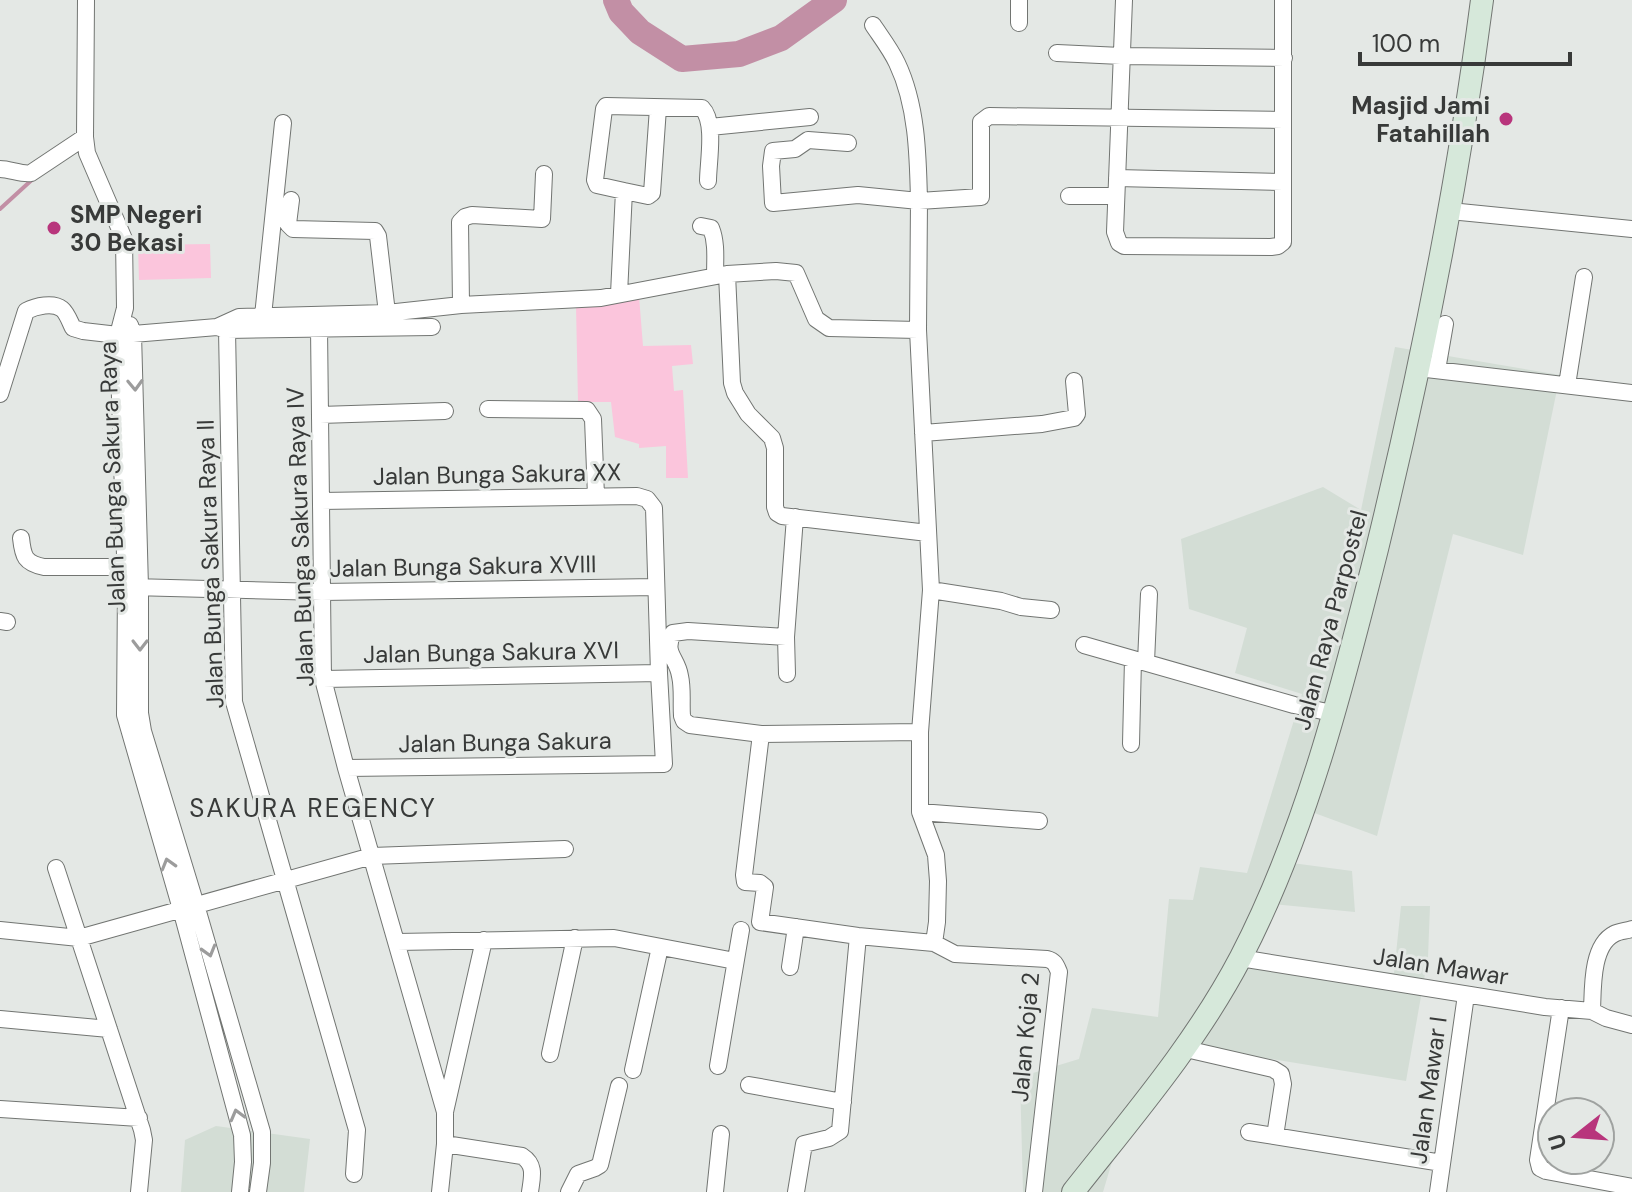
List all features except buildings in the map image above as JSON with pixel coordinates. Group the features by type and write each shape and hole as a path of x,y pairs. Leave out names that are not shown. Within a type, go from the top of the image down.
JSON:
{"main road":[{"name":"Jalan Raya Parpostel","path":"1073,1192 1186,1049 1240,958 1280,874 1313,782 1427,369 1482,0"}],"street":[{"name":"Jalan Bunga Sakura Raya","path":"86,0 87,153 124,239 125,567 133,587"},
{"path":"1019,0 1019,23"},
{"path":"1124,0 1115,232 1119,243 1124,246 1271,247 1283,242 1283,0"},
{"path":"761,734 744,875 745,882 760,883 765,887 760,922 934,943 938,881 936,855 920,812 920,732 931,590 918,330 919,168 912,106 897,63 873,25"},
{"path":"1057,53 1284,58"},
{"path":"658,108 652,193 648,196 597,185 595,180 604,109 609,105 702,108 709,117 710,127 708,181"},
{"path":"848,143 808,140 795,149 773,151 773,203 858,195 919,201 981,197 981,122 989,116 1283,120"},
{"path":"710,127 810,117"},
{"path":"263,316 283,123"},
{"path":"0,169 28,174 85,137"},
{"path":"461,305 460,222 472,215 542,219 544,174"},
{"path":"1117,178 1283,182"},
{"path":"619,294 624,191"},
{"path":"1069,196 1116,196"},
{"path":"291,200 288,224 293,229 375,231 387,313"},
{"path":"1450,211 1632,229"},
{"path":"701,226 711,228 713,234 735,393 748,414 772,438 775,448 777,513 928,533"},
{"path":"222,328 239,317 387,313 461,305 601,298 721,275 776,271 796,273 816,319 829,328 918,330"},
{"path":"1567,385 1584,277"},
{"path":"0,394 26,311 39,306 59,307 73,328 125,334 222,328 432,327"},
{"path":"1445,324 1427,369 1632,393"},
{"name":"Jalan Bunga Sakura Raya II","path":"222,328 233,590 234,702 357,1130 354,1174"},
{"name":"Jalan Bunga Sakura Raya IV","path":"319,328 323,679 445,1112"},
{"name":"Jalan Bunga Sakura Raya","path":"125,334 133,587 125,715 262,1132 258,1192"},
{"path":"923,433 1042,424 1074,418 1077,414 1074,381"},
{"path":"488,409 587,410 593,419 596,496"},
{"path":"320,415 445,411"},
{"name":"Jalan Bunga Sakura XX","path":"321,501 596,496 637,496 647,499 654,508 664,764"},
{"path":"787,674 786,637 795,517"},
{"path":"21,538 23,555 32,564 44,567 125,567"},
{"name":"Jalan Bunga Sakura XVIII","path":"133,587 322,592 656,587"},
{"path":"931,590 1051,610"},
{"path":"1131,744 1149,594"},
{"path":"786,637 688,631 673,633 668,643 680,674 684,721 690,725 761,734 920,732"},
{"path":"1084,645 1332,713"},
{"name":"Jalan Bunga Sakura XVI","path":"323,679 659,673"},
{"name":"Jalan Bunga Sakura","path":"346,768 664,764"},
{"path":"920,812 1039,821"},
{"path":"0,930 79,938 372,856 565,849"},
{"path":"56,868 139,1118 144,1140 139,1192"},
{"name":"Jalan Bunga Sakura Raya","path":"188,907 242,1135 240,1192"},
{"path":"790,967 796,927"},
{"path":"1592,1011 1594,976 1600,948 1615,933 1632,929"},
{"path":"718,1066 741,930"},
{"path":"796,1192 804,1144 829,1138 840,1131 858,936"},
{"path":"550,1054 575,938"},
{"path":"397,942 614,938 735,961"},
{"path":"440,1192 445,1112 484,940"},
{"name":"Jalan Koja 2","path":"934,943 955,954 1047,959 1057,965 1059,972 1034,1192"},
{"path":"633,1070 660,947"},
{"name":"Jalan Mawar","path":"1240,958 1466,995 1592,1011 1632,1025"},
{"name":"Jalan Mawar I","path":"1438,1192 1466,995"},
{"path":"1561,1008 1538,1160 1540,1168 1632,1187"},
{"path":"0,1019 109,1029"},
{"path":"1186,1049 1278,1070 1283,1084 1275,1136"},
{"path":"749,1085 843,1102"},
{"path":"569,1192 578,1174 600,1165 619,1086"},
{"path":"0,1109 139,1118"},
{"path":"1249,1132 1442,1163"},
{"path":"715,1192 721,1134"},
{"path":"445,1144 522,1156 533,1169 530,1192"},
{"path":"243,1162 262,1163"}],"shaded area":[{"path":"210,244 211,278 139,280 138,245"},
{"path":"639,296 643,346 691,345 693,364 672,366 674,391 683,390 688,478 666,478 666,446 639,448 639,444 615,437 611,402 578,402 576,306"},
{"path":"1395,347 1560,375 1523,555 1453,534 1377,836 1309,811 1292,863 1352,871 1355,912 1261,903 1239,955 1394,973 1401,906 1430,906 1428,957 1406,1081 1191,1046 1117,1145 1103,1192 1023,1192 1020,1077 1079,1059 1092,1008 1158,1017 1169,899 1193,900 1200,867 1247,873 1302,694 1235,673 1247,628 1189,609 1181,539 1323,487 1361,510"},
{"path":"216,1126 310,1139 304,1192 181,1192 185,1140"}],"waterway":[{"path":"616,0 621,12 640,32 682,59 739,54 781,38 834,0"},
{"path":"0,209 35,177"}],"place":[{"name":"Masjid Jami Fatahillah","path":"1506,119"},
{"name":"SMP Negeri 30 Bekasi","path":"54,228"}],"district":[{"name":"SAKURA REGENCY","path":"313,808"}]}
